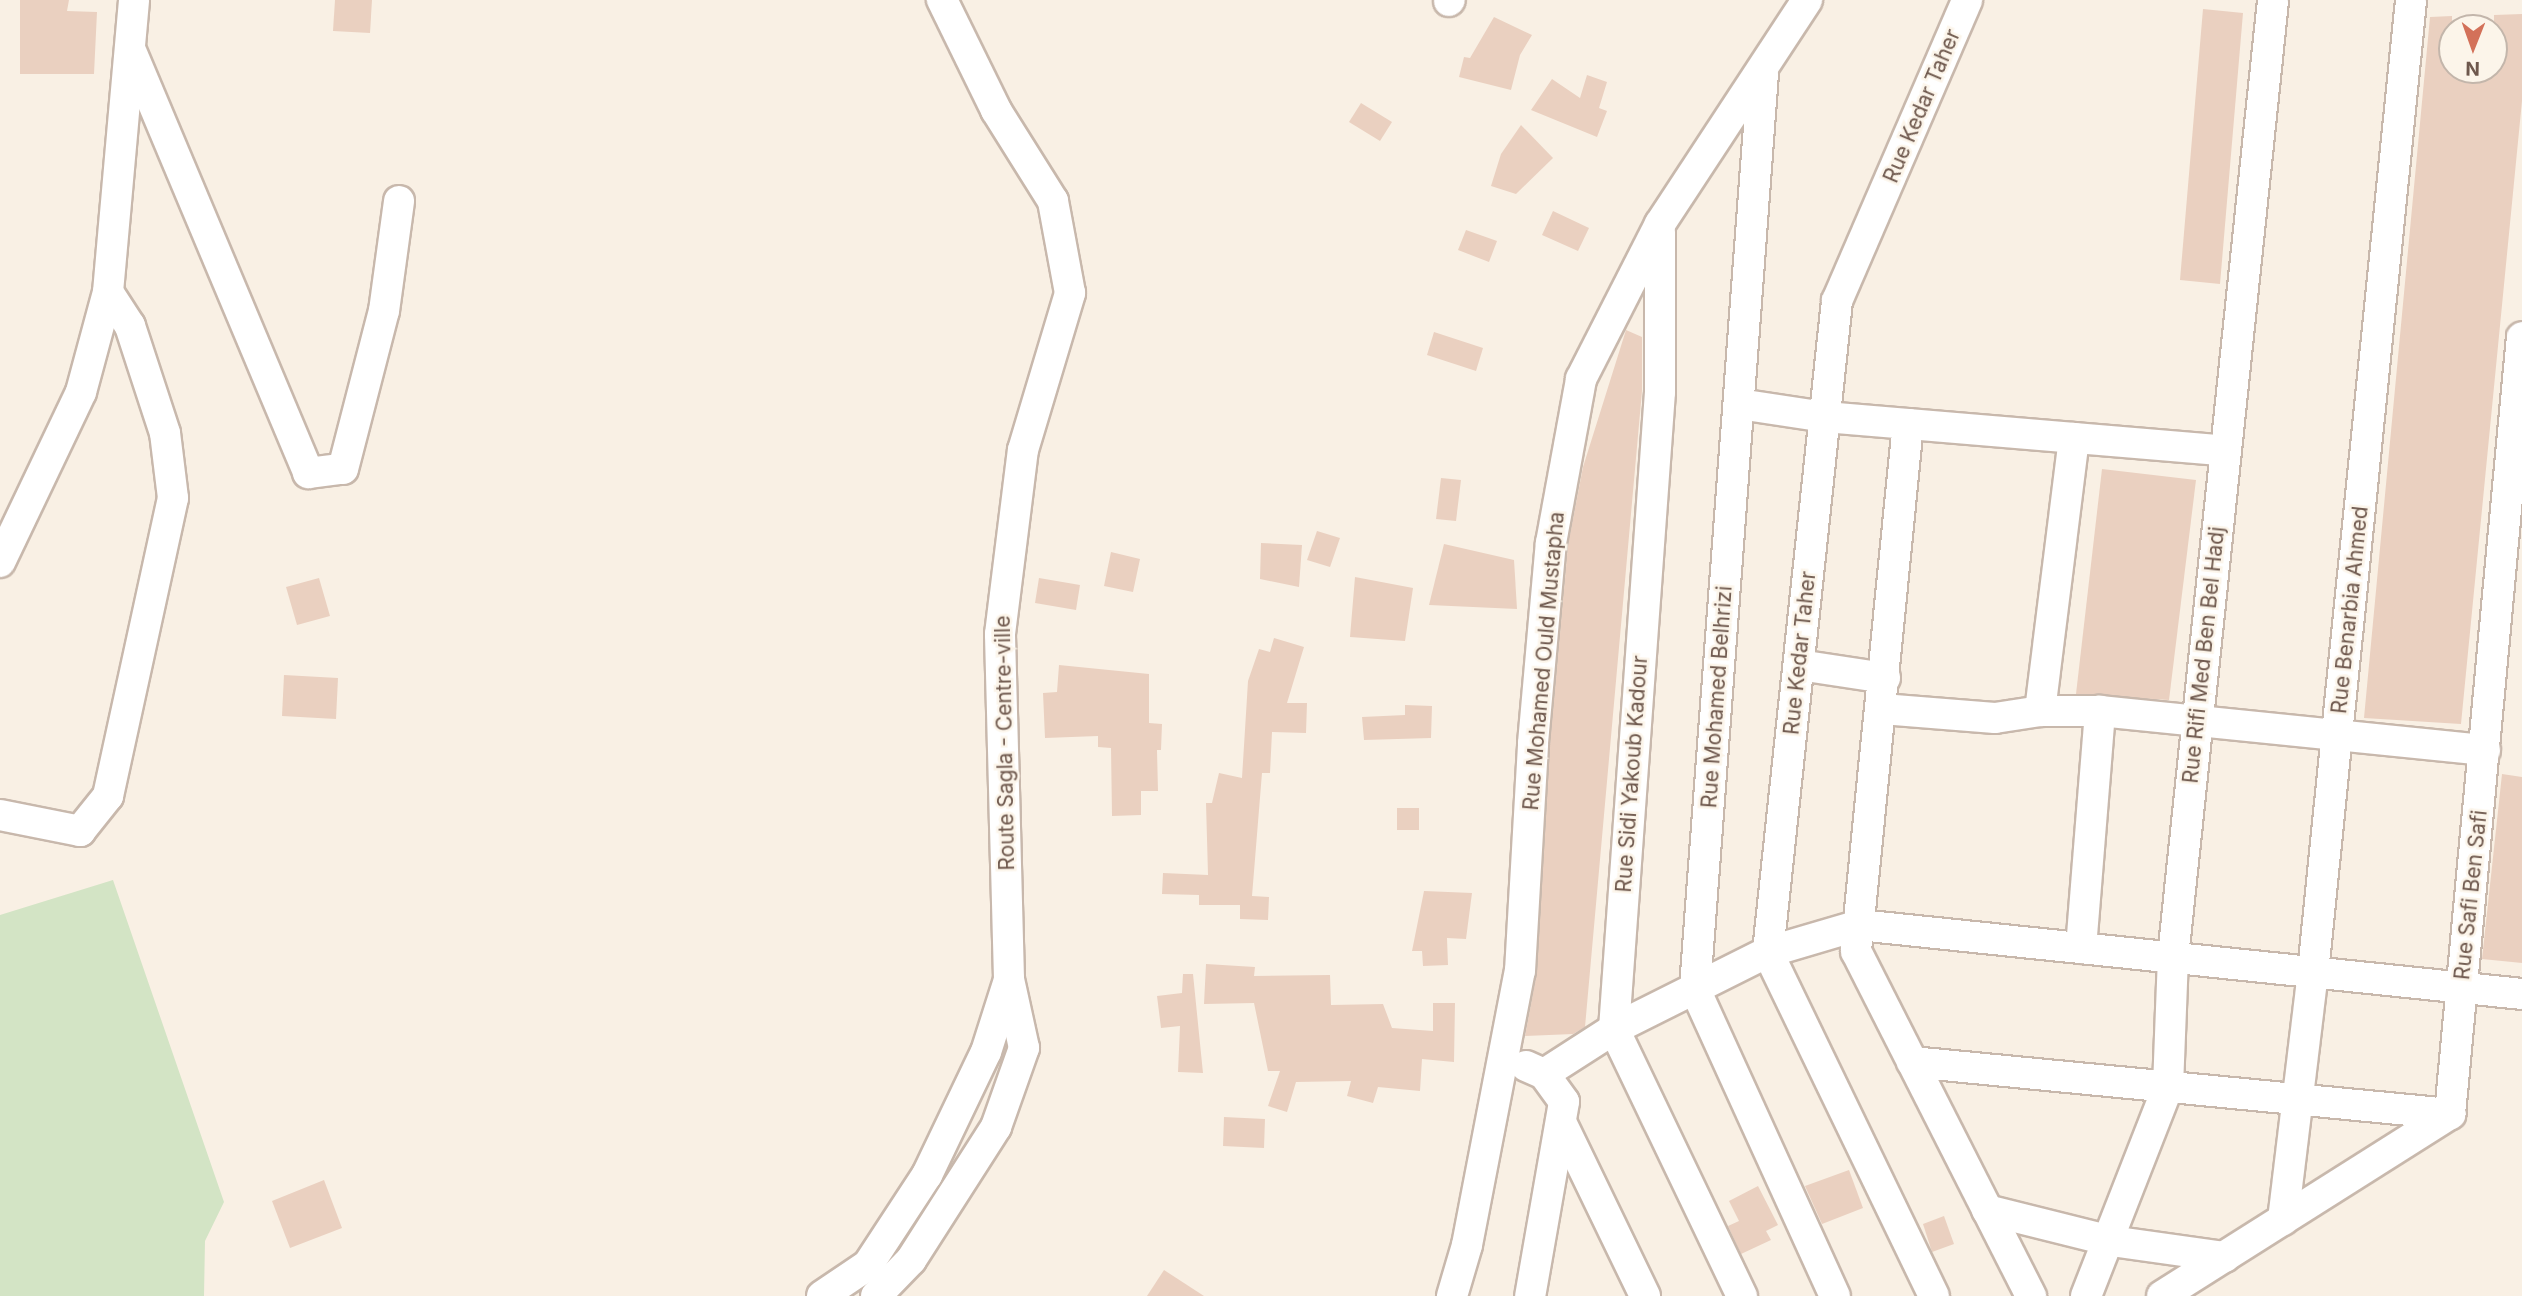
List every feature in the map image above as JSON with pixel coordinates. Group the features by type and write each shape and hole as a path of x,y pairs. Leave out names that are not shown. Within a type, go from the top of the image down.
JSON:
{"street":[{"path":"0,562 81,392 108,292 134,0"},
{"name":"Route Sagla - Centre-ville","path":"876,1296 911,1260 996,1127 1024,1048 1009,979 1000,634 1023,450 1070,293 1054,201 996,110 942,0"},
{"name":"Rue Mohamed Ould Mustapha","path":"1452,1296 1467,1245 1520,971 1551,543 1581,379 1660,224 1807,0"},
{"name":"Rue Kedar Taher","path":"1768,952 1837,301 1968,0"},
{"name":"Rue Rifi Med Ben Bel Hadj","path":"2086,1296 2111,1241 2168,1087 2173,957 2273,0"},
{"name":"Rue Benarbia Ahmed","path":"2283,1220 2313,972 2411,0"},
{"path":"131,51 308,473 343,469 384,311 399,201"},
{"name":"Rue Mohamed Belhrizi","path":"1764,68 1695,989 1835,1296"},
{"name":"Rue Sidi Yakoub Kadour","path":"1660,224 1660,392 1614,1029 1742,1296"},
{"path":"0,815 80,831 108,796 173,498 165,433 130,326 108,292"},
{"name":"Rue Safi Ben Safi","path":"2450,1114 2522,337"},
{"path":"1738,404 1825,417 2226,451"},
{"path":"1908,424 1882,709 1856,951 2031,1296"},
{"path":"2039,711 2074,438"},
{"path":"1799,665 1885,678"},
{"path":"1882,709 1995,718 2039,711 2100,711 2337,738 2485,750"},
{"path":"2081,948 2100,711"},
{"path":"1544,1074 1614,1029 1768,952 1859,925 2522,994"},
{"path":"1768,952 1934,1296"},
{"name":"Route Sagla - Centre-ville","path":"822,1296 868,1265 927,1175 986,1052 1009,979"},
{"path":"1504,1056 1544,1074 1564,1102 1537,1287"},
{"path":"1912,1062 2450,1114"},
{"path":"2162,1296 2450,1114"},
{"path":"1561,1122 1645,1296"},
{"path":"1987,1210 2111,1241 2225,1257"}],"green space":[{"path":"113,880 224,1202 205,1241 204,1296 0,1296 0,915"}],"building":[{"path":"20,0 69,0 67,11 97,12 94,74 20,74"},
{"path":"335,0 372,0 370,33 333,31"},
{"path":"2203,9 2243,13 2220,284 2180,280"},
{"path":"2508,14 2522,14 2522,101 2461,724 2364,718 2430,17 2438,17 2438,84 2508,84"},
{"path":"1494,17 1532,35 1520,55 1511,90 1459,77 1464,57 1470,58"},
{"path":"1587,75 1607,82 1599,108 1607,111 1597,137 1531,110 1552,79 1580,98"},
{"path":"1361,103 1392,122 1380,141 1349,122"},
{"path":"1521,125 1553,158 1516,194 1491,186 1501,154"},
{"path":"1553,211 1589,228 1578,251 1542,235"},
{"path":"1466,230 1497,241 1489,262 1458,250"},
{"path":"1626,330 1642,337 1642,391 1585,1027 1573,1034 1525,1036 1537,972 1550,744 1568,545 1583,467"},
{"path":"1434,332 1483,348 1476,371 1427,355"},
{"path":"2102,469 2196,480 2169,700 2076,694"},
{"path":"1441,478 1461,480 1456,521 1436,519"},
{"path":"1317,531 1340,538 1330,567 1307,560"},
{"path":"1261,543 1302,545 1299,587 1260,579"},
{"path":"1444,544 1514,560 1517,609 1429,605"},
{"path":"1111,552 1140,559 1133,592 1104,586"},
{"path":"1355,577 1413,588 1405,641 1350,637"},
{"path":"319,578 330,616 297,625 286,587"},
{"path":"1039,578 1080,585 1076,610 1035,603"},
{"path":"1274,638 1304,647 1287,703 1307,703 1306,733 1272,732 1270,773 1262,773 1252,896 1269,897 1268,920 1240,919 1240,905 1199,905 1199,895 1162,894 1163,873 1208,875 1206,803 1212,803 1219,773 1242,778 1248,681 1259,649 1270,652"},
{"path":"1059,665 1149,674 1149,723 1162,724 1161,750 1157,750 1158,791 1141,791 1141,815 1112,816 1111,748 1098,747 1098,736 1045,738 1043,693 1057,692"},
{"path":"284,675 338,678 336,719 282,716"},
{"path":"1405,705 1432,706 1431,738 1364,740 1362,717 1405,715"},
{"path":"2502,774 2522,777 2522,963 2482,959"},
{"path":"1397,808 1419,808 1419,830 1397,830"},
{"path":"1424,891 1472,893 1466,939 1447,938 1448,965 1423,966 1422,951 1412,951"},
{"path":"1206,964 1255,967 1254,976 1330,975 1331,1005 1383,1004 1392,1028 1433,1031 1433,1003 1455,1003 1454,1062 1422,1059 1420,1091 1378,1087 1373,1103 1347,1096 1351,1081 1296,1082 1287,1112 1268,1106 1280,1071 1268,1071 1254,1003 1204,1004"},
{"path":"1183,974 1193,974 1203,1073 1178,1072 1180,1026 1161,1028 1157,996 1182,993"},
{"path":"1224,1117 1265,1119 1264,1148 1223,1146"},
{"path":"1849,1170 1863,1208 1822,1224 1805,1186"},
{"path":"324,1180 342,1228 290,1248 272,1201"},
{"path":"1758,1186 1778,1225 1766,1231 1771,1240 1741,1254 1728,1226 1739,1221 1729,1201"},
{"path":"1944,1216 1954,1244 1932,1252 1923,1224"},
{"path":"1164,1270 1204,1296 1147,1296"}]}
